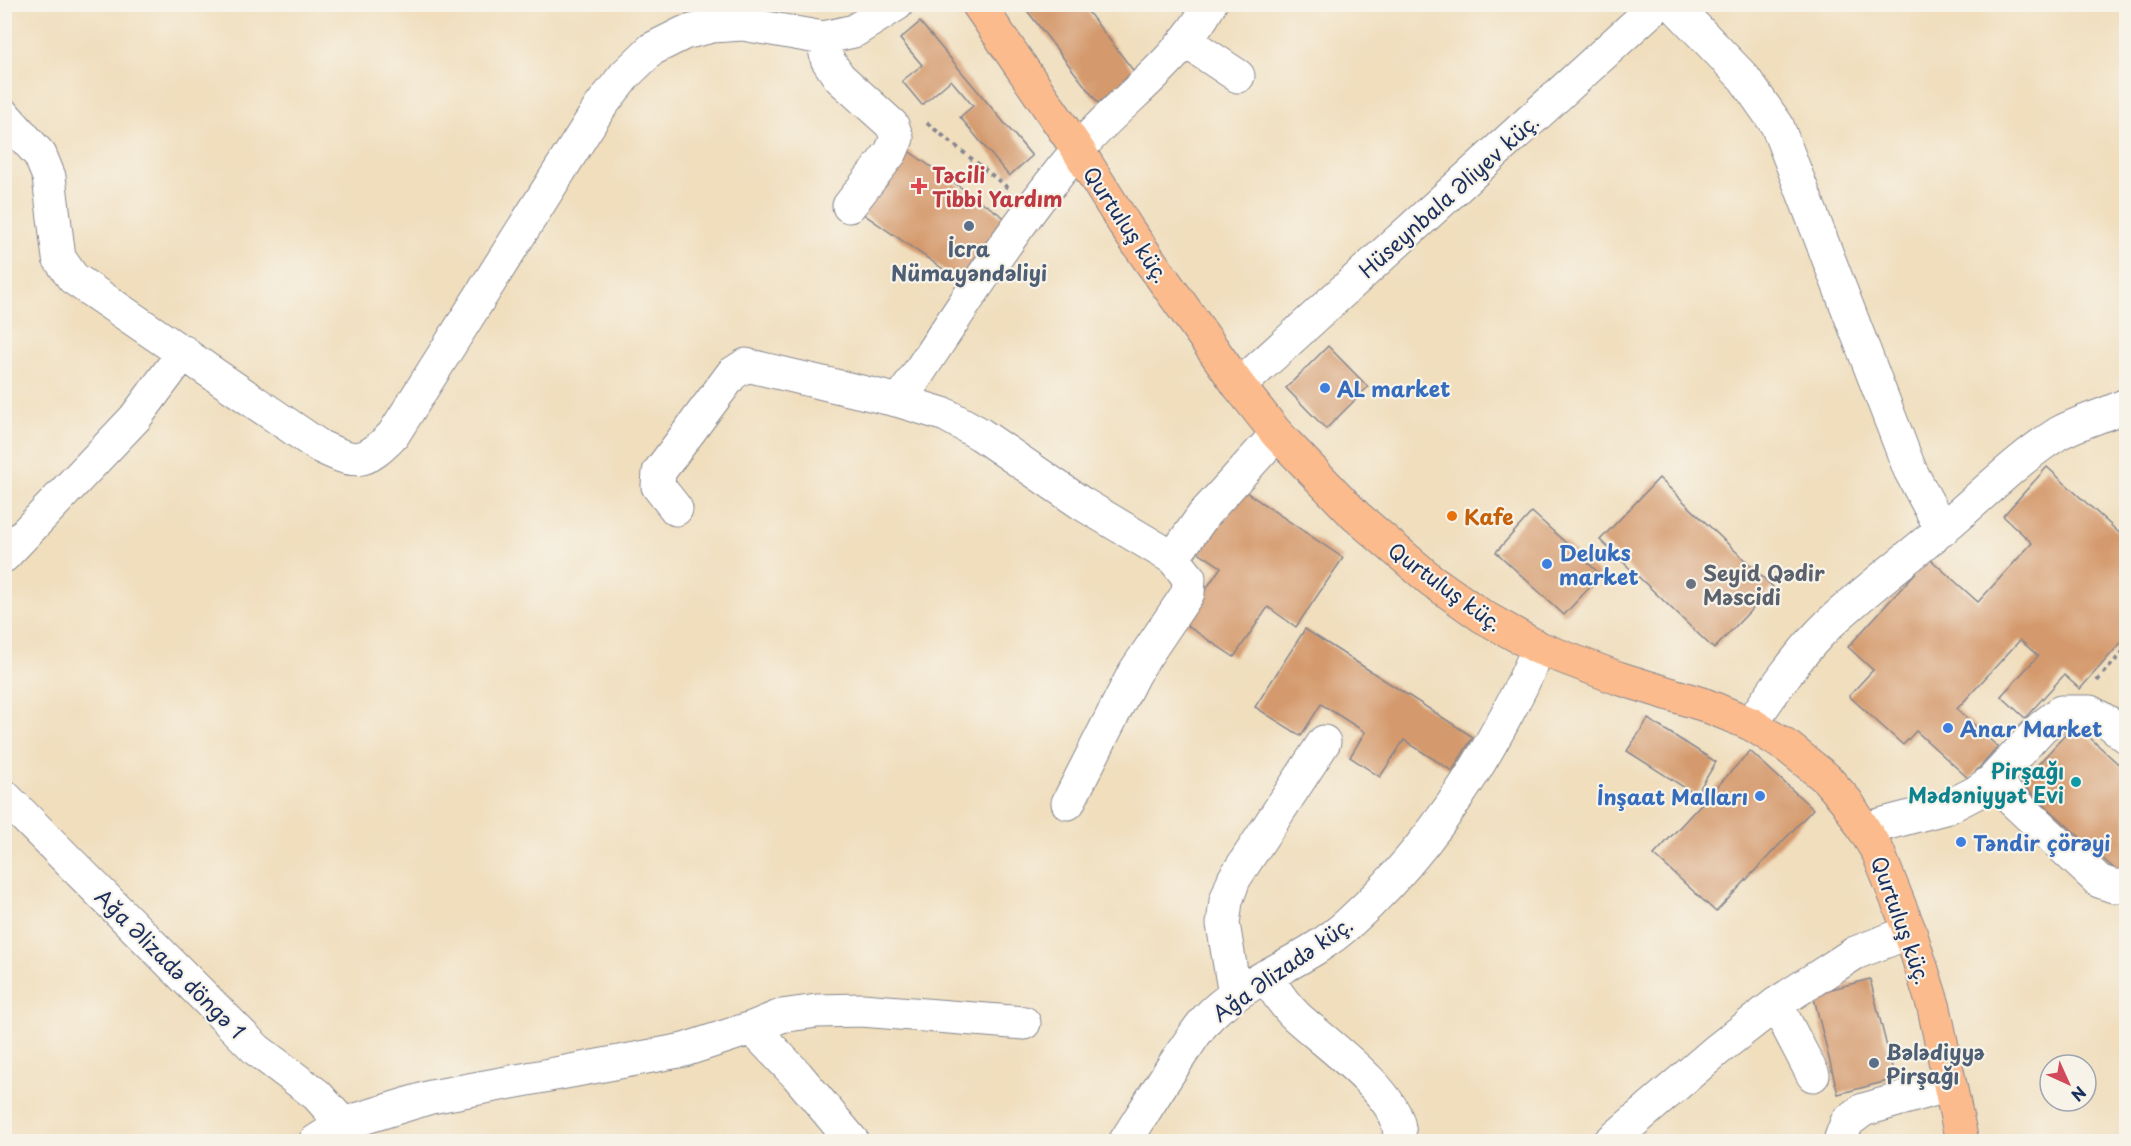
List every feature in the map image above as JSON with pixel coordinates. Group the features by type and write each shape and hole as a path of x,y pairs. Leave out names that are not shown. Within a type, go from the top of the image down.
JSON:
{"main road":[{"name":"Qurtuluş küç.","path":"978,4 1078,150 1128,230 1239,386 1277,434 1356,516 1431,580 1482,616 1539,648 1618,678 1705,705 1751,723 1789,748 1826,778 1865,829 1888,873 1934,1008 1962,1142"}],"street":[{"path":"4,115 40,155 49,177 59,258 73,278 319,446 342,457 358,459 376,452 393,435 600,108 625,75 652,50 684,33 712,26 743,24 823,38 854,31 897,4"},
{"path":"900,401 1032,207 1078,150 1187,42 1210,4"},
{"name":"Hüseynbala Əliyev küç.","path":"1239,386 1658,4"},
{"path":"1672,4 1744,78 1777,125 1906,460 1942,530"},
{"path":"823,38 827,59 839,77 892,125 897,138 891,152 849,206"},
{"path":"1187,42 1238,76"},
{"path":"4,556 135,418 183,352"},
{"path":"676,509 658,486 659,472 732,374 746,365 900,401 946,415 1081,503 1173,558 1189,578 1188,593 1134,673 1068,803"},
{"path":"1751,723 1781,678 1830,624 2023,460 2057,435 2080,422 2123,414"},
{"path":"1173,558 1205,513 1277,434"},
{"name":"Ağa Əlizadə küç.","path":"1125,1142 1200,1026 1217,1008 1266,976 1312,951 1347,926 1389,886 1435,831 1493,742 1519,694 1539,648"},
{"path":"1865,829 1948,807 1992,781 2042,727 2061,712 2090,712 2127,736"},
{"path":"1235,995 1223,924 1226,901 1234,879 1324,742"},
{"path":"1992,781 2099,881 2113,886 2127,886"},
{"name":"Ağa Əlizadə döngə 1","path":"4,796 257,1050 317,1095 343,1124"},
{"path":"1610,1142 1717,1050 1776,1004 1825,970 1856,953 1910,932"},
{"path":"1266,976 1277,994 1295,1015 1368,1079 1392,1109 1399,1126 1399,1142"},
{"path":"1776,1004 1813,1075"},
{"path":"315,1142 343,1124 431,1097 684,1050 781,1016 817,1011 862,1010 1024,1023"},
{"path":"752,1028 797,1075 853,1142"},
{"path":"1842,1142 1841,1138 1847,1122 1863,1110 1950,1085"}],"path":[{"path":"925,121 1032,207"}],"building":[{"path":"1022,4 1082,4 1136,74 1098,103"},
{"path":"920,22 1032,156 1009,176 960,117 973,106 951,80 922,105 902,81 922,65 900,39"},
{"path":"907,150 1009,221 965,284 862,213"},
{"path":"1328,346 1368,387 1326,429 1286,388"},
{"path":"2047,467 2126,539 2126,637 2080,689 2064,675 2025,718 2001,696 2038,656 2020,640 1957,709 1998,747 1969,779 1916,731 1903,745 1849,696 1873,670 1848,647 1929,558 1978,602 2032,543 2003,516"},
{"path":"1659,478 1773,587 1714,649 1600,540"},
{"path":"1240,488 1343,558 1296,627 1268,607 1234,657 1183,623 1221,567 1197,551"},
{"path":"1532,512 1601,575 1564,615 1496,552"},
{"path":"1305,629 1473,737 1452,771 1404,740 1380,777 1350,757 1365,732 1321,704 1301,736 1255,707"},
{"path":"1648,719 1716,762 1696,795 1627,751"},
{"path":"2075,724 2126,771 2126,869 2121,875 2021,783"},
{"path":"1750,751 1813,809 1716,912 1654,855"},
{"path":"1870,979 1895,1079 1838,1094 1813,994"}],"place":[{"name":"Təcili Tibbi Yardım","path":"919,186"},
{"name":"İcra Nümayəndəliyi","path":"969,226"},
{"name":"AL market","path":"1325,388"},
{"name":"Kafe","path":"1452,516"},
{"name":"Deluks market","path":"1547,564"},
{"name":"Seyid Qədir Məscidi","path":"1691,584"},
{"name":"Anar Market","path":"1948,728"},
{"name":"Pirşağı Mədəniyyət Evi","path":"2076,782"},
{"name":"İnşaat Malları","path":"1760,796"},
{"name":"Təndir çörəyi","path":"1961,842"},
{"name":"Bələdiyyə Pirşağı","path":"1874,1063"}]}
